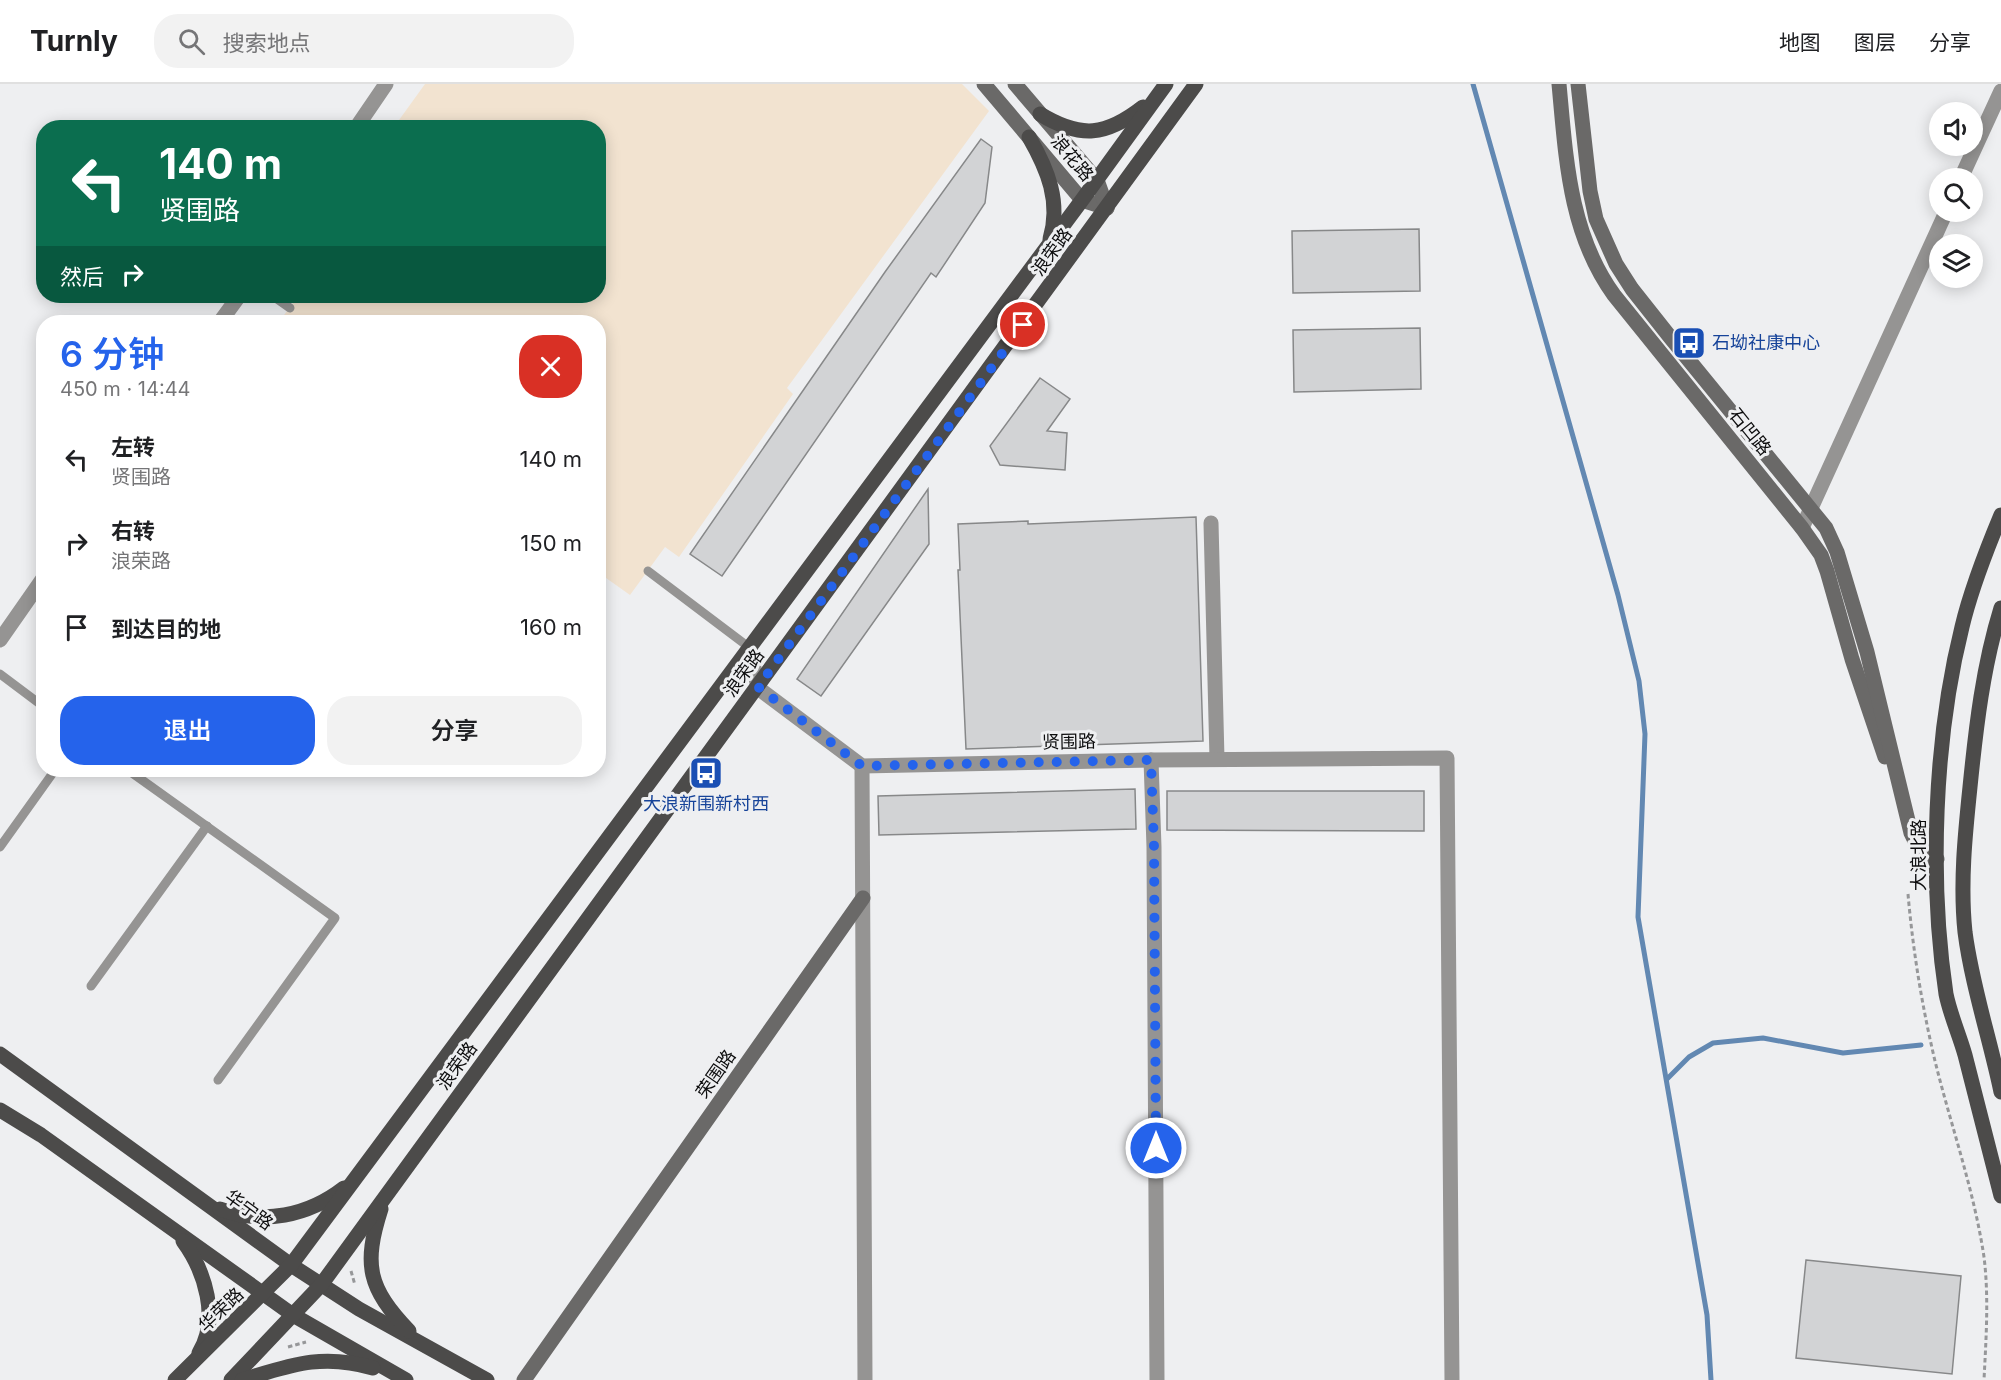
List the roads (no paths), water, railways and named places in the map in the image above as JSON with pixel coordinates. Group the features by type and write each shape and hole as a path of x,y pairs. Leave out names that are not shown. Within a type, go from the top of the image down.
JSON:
{"main road":[{"name":"浪花路","path":"984,84 1082,200 1107,208"},
{"name":"浪花路","path":"1015,84 1097,180 1107,208"},
{"name":"浪荣路","path":"321,1285 1196,84"},
{"name":"石凹路","path":"1559,84 1569,184 1584,241 1601,276 1821,555 1852,659 1918,848 1932,862 1937,859"},
{"name":"石凹路","path":"1578,84 1590,191 1596,219 1616,264 1632,289 1670,337 1826,528 1843,572 1867,652 1906,813"},
{"path":"1041,114 1059,126 1090,132 1116,125 1162,90"},
{"name":"浪荣路","path":"291,1265 1162,90"},
{"path":"1029,137 1047,171 1054,203 1054,222 1047,248"},
{"name":"大浪北路","path":"2001,515 1962,626 1949,693 1940,790 1937,859 1940,941 1947,997 1964,1051 2001,1196"},
{"path":"2001,608 1991,640 1980,703 1962,883 1965,933 2001,1092"},
{"name":"荣围路","path":"524,1380 863,898"},
{"name":"华宁路","path":"0,1054 291,1265 359,1309 487,1380"},
{"path":"0,1110 41,1135 264,1295 401,1377"},
{"path":"208,1204 240,1214 286,1216 335,1195 356,1178"},
{"path":"392,1189 376,1225 370,1266 372,1277 383,1300 417,1340"},
{"path":"178,1233 188,1246 201,1274 208,1309 208,1335 194,1363"},
{"name":"华荣路","path":"175,1380 264,1295 291,1265"},
{"path":"231,1380 321,1285"},
{"path":"242,1380 319,1359 361,1364 401,1377"}],"street":[{"path":"362,120 387,84"},
{"path":"1966,168 2001,91"},
{"path":"1802,528 1941,222"},
{"path":"1211,523 1217,759"},
{"path":"0,640 36,588"},
{"path":"750,648 758,687 862,766 865,1380"},
{"name":"贤围路","path":"862,766 1217,759 1447,758 1452,1380"},
{"path":"1151,760 1154,847 1157,1380"}],"lane":[{"path":"283,303 290,308"},
{"path":"648,571 750,648"},
{"path":"0,674 36,701"},
{"path":"0,847 50,777"},
{"path":"138,777 335,918 218,1080"},
{"path":"91,986 207,826"}],"waterway":[{"path":"1473,84 1618,595 1639,681 1645,734 1638,917 1707,1315 1711,1380"},
{"path":"1667,1079 1689,1057 1713,1043 1763,1038 1843,1053 1921,1045"}],"place":[{"name":"石坳社康中心","path":"1689,343"},
{"name":"大浪新围新村西","path":"706,773"}]}
